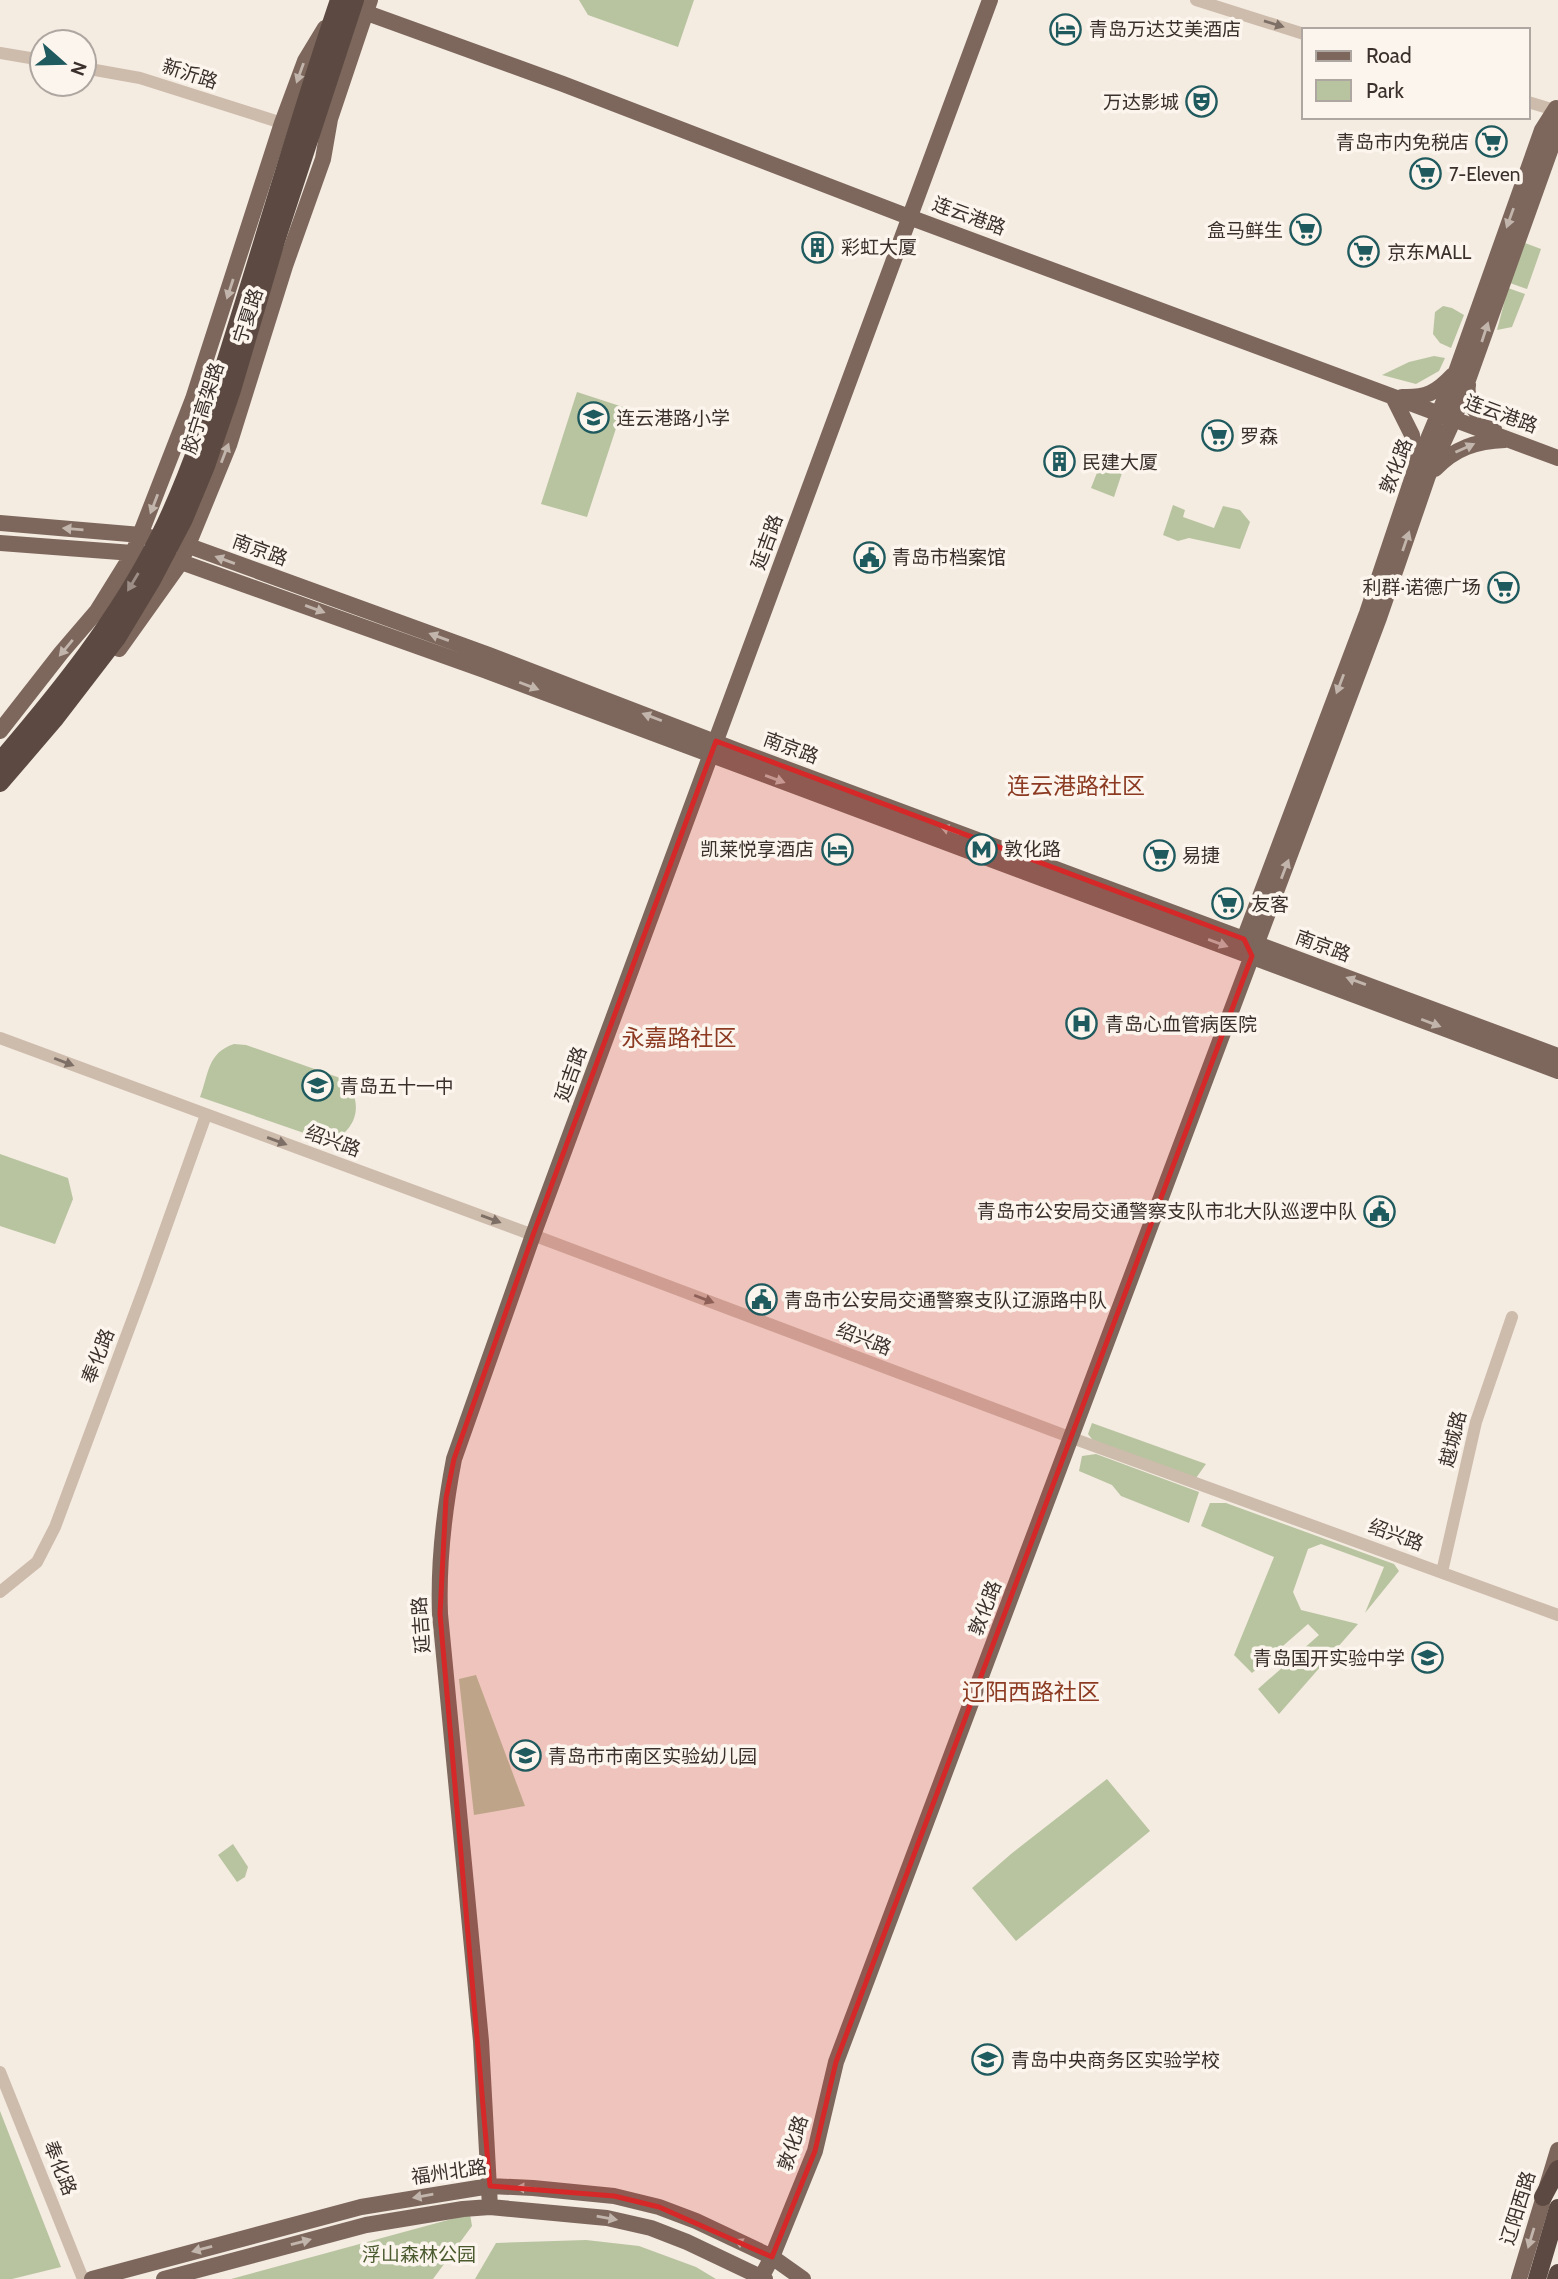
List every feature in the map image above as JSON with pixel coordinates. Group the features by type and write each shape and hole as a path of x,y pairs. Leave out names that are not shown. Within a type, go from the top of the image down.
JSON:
{"highway":[{"name":"胶宁高架路","path":"0,761 77,667 159,538 225,387 364,4"},
{"name":"胶宁高架路","path":"0,783 90,675 135,609 173,543 188,510 206,466 225,387 336,7"},
{"path":"271,262 284,239 298,194"},
{"path":"1543,2197 1558,2169"},
{"name":"辽阳西路","path":"1537,2279 1558,2208"},
{"path":"1556,2279 1558,2273"}],"main road":[{"name":"延吉路","path":"490,2207 481,2041 440,1614 439,1575 446,1498 454,1459 533,1235 990,0"},
{"name":"连云港路","path":"364,4 563,85 909,217 1558,458"},
{"name":"宁夏路","path":"0,792 112,658 189,547 229,445 285,266 323,159 330,119 364,4"},
{"name":"宁夏路","path":"0,731 97,611 133,553 193,400 282,123 305,61 336,7"},
{"name":"敦化路","path":"763,2278 816,2151 836,2062 1072,1438 1251,946 1379,618 1421,473 1498,294 1556,134 1557,108"},
{"path":"298,194 330,119"},
{"path":"1392,397 1430,395 1463,375 1467,391 1484,424 1511,440"},
{"path":"1392,397 1412,435 1421,473 1458,450 1478,442 1511,440"},
{"name":"南京路","path":"0,523 141,535 189,547 379,615 713,748"},
{"name":"南京路","path":"0,543 133,553 181,562 713,748 1558,1056"},
{"name":"南京路","path":"1251,946 1558,1071"},
{"name":"辽阳西路","path":"1518,2279 1558,2150"},
{"name":"福州北路","path":"92,2279 361,2207 490,2186 614,2196 659,2207 696,2221 772,2257 803,2279"},
{"name":"福州北路","path":"164,2279 366,2225 490,2207 607,2217 651,2228 763,2278"}],"street":[{"path":"1196,0 1302,33"},
{"path":"0,53 28,58"},
{"name":"新沂路","path":"98,70 140,78 282,123"},
{"path":"1530,102 1557,108"},
{"name":"绍兴路","path":"0,1038 1072,1438 1558,1615"},
{"name":"奉化路","path":"0,1592 37,1562 55,1527 206,1115"},
{"name":"越城路","path":"1442,1572 1476,1422 1512,1317"},
{"name":"奉化路","path":"0,2072 83,2279"}],"highlighted area":[{"path":"716,741 1244,939 1252,956 836,2062 815,2151 772,2257 659,2207 614,2196 490,2186 440,1614 446,1498 454,1459 533,1235"}],"green space":[{"path":"579,0 694,0 678,47 588,15"},
{"path":"1525,243 1541,249 1527,289 1510,283"},
{"path":"1508,288 1525,294 1512,327 1497,330"},
{"path":"1443,306 1464,315 1451,348 1440,343 1433,334 1435,312"},
{"path":"1434,356 1445,358 1439,371 1416,384 1382,375 1409,362"},
{"path":"577,392 623,407 587,517 541,504"},
{"path":"1100,465 1122,473 1114,497 1091,488"},
{"path":"1173,505 1185,510 1183,517 1214,528 1223,506 1240,510 1250,522 1240,549 1189,538 1178,541 1163,535"},
{"path":"234,1044 246,1045 343,1079 352,1092 356,1106 353,1120 344,1133 362,1140 359,1152 200,1097 214,1059 225,1048"},
{"path":"0,1154 68,1178 73,1199 55,1244 0,1226"},
{"path":"1092,1423 1206,1464 1196,1478 1095,1443 1088,1434"},
{"path":"1096,1454 1199,1492 1189,1523 1121,1496 1112,1485 1079,1471 1082,1456"},
{"path":"1210,1503 1226,1503 1394,1564 1399,1571 1365,1613 1384,1567 1321,1544 1308,1549 1293,1592 1301,1610 1358,1624 1279,1714 1258,1689 1319,1635 1308,1624 1252,1673 1234,1655 1274,1557 1201,1526"},
{"path":"476,1675 525,1806 474,1815 459,1679"},
{"path":"1107,1779 1150,1831 1016,1941 972,1888"},
{"path":"233,1844 248,1867 245,1877 237,1882 218,1855"},
{"path":"0,2111 61,2267 12,2279 0,2279"},
{"name":"浮山森林公园","path":"470,2214 472,2226 433,2279 231,2279"},
{"name":"浮山森林公园","path":"586,2240 639,2246 696,2267 716,2279 475,2279 496,2243"}],"place":[{"name":"青岛万达艾美酒店","path":"1066,29"},
{"name":"万达影城","path":"1202,102"},
{"name":"青岛市内免税店","path":"1492,142"},
{"name":"7-Eleven","path":"1426,174"},
{"name":"盒马鲜生","path":"1306,230"},
{"name":"彩虹大厦","path":"818,247"},
{"name":"京东MALL","path":"1364,252"},
{"name":"连云港路小学","path":"593,418"},
{"name":"罗森","path":"1217,436"},
{"name":"民建大厦","path":"1059,462"},
{"name":"青岛市档案馆","path":"869,557"},
{"name":"利群·诺德广场","path":"1504,587"},
{"name":"凯莱悦享酒店","path":"837,849"},
{"name":"敦化路","path":"981,849"},
{"name":"易捷","path":"1159,855"},
{"name":"友客","path":"1228,904"},
{"name":"青岛心血管病医院","path":"1082,1024"},
{"name":"青岛五十一中","path":"317,1086"},
{"name":"青岛市公安局交通警察支队市北大队巡逻中队","path":"1380,1211"},
{"name":"青岛市公安局交通警察支队辽源路中队","path":"761,1300"},
{"name":"青岛国开实验中学","path":"1428,1658"},
{"name":"青岛市市南区实验幼儿园","path":"525,1756"},
{"name":"青岛中央商务区实验学校","path":"988,2060"}],"district":[{"name":"连云港路社区","path":"1076,786"},
{"name":"永嘉路社区","path":"679,1038"},
{"name":"辽阳西路社区","path":"1031,1692"}]}
